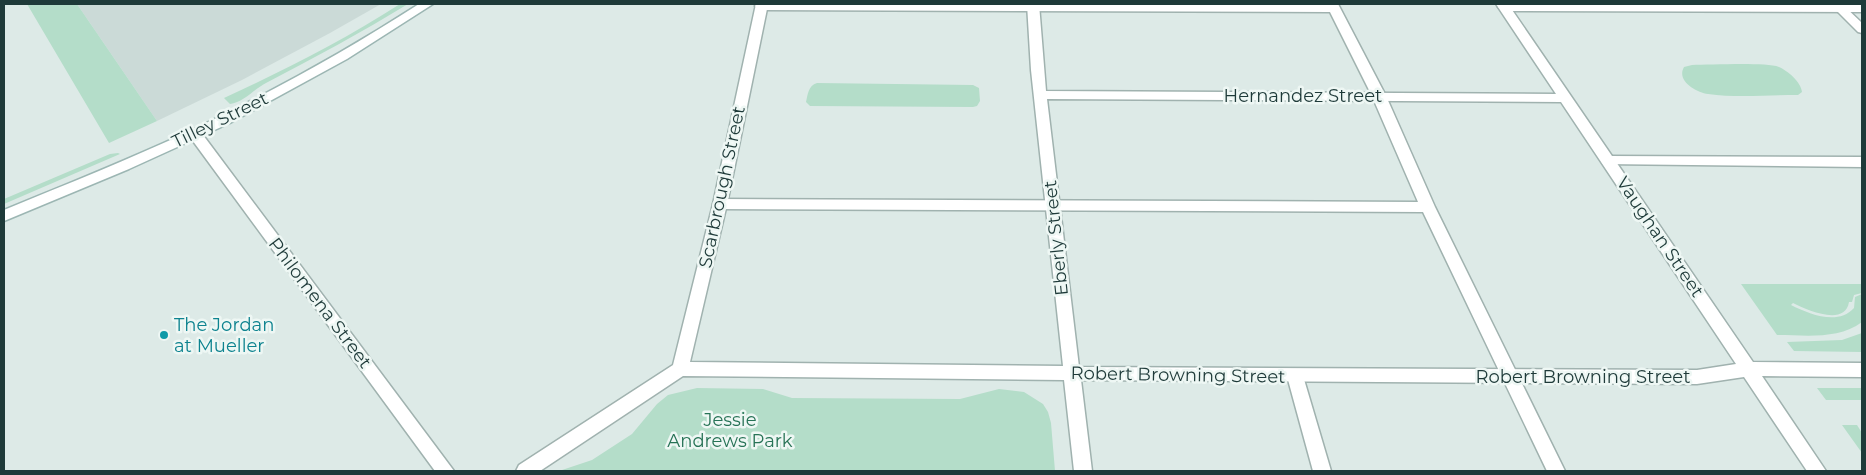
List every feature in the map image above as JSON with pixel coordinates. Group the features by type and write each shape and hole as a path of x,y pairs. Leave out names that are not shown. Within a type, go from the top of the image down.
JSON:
{"street":[{"name":"Tilley Street","path":"4,216 194,134 364,44 427,4"},
{"path":"761,5 1333,6 1378,96 1428,207 1556,471"},
{"name":"Scarbrough Street","path":"680,370 720,204 761,5"},
{"name":"Eberly Street","path":"1033,5 1040,95 1083,471"},
{"path":"1503,5 1838,6 1862,9"},
{"name":"Vaughan Street","path":"1503,5 1817,471"},
{"path":"1838,6 1862,29"},
{"name":"Hernandez Street","path":"1040,95 1565,98"},
{"name":"Philomena Street","path":"194,134 445,471"},
{"path":"1608,161 1862,162"},
{"path":"720,204 1428,207"},
{"name":"Robert Browning Street","path":"680,370 1295,376 1697,377 1749,369 1862,370"},
{"path":"524,471 680,370"},
{"path":"1295,376 1322,471"}],"shaded area":[{"path":"77,4 381,4 242,80 157,121"}],"green space":[{"path":"27,4 77,4 157,121 109,143"},
{"path":"400,4 408,4 338,45 266,83 240,101 230,104 224,98 314,54"},
{"path":"1692,65 1772,65 1779,67 1794,77 1802,92 1798,95 1753,96 1703,93 1688,85 1683,77 1684,67"},
{"path":"817,83 973,85 979,88 980,101 977,106 973,107 810,106 806,102 808,93 810,88"},
{"path":"110,154 120,154 4,204 4,199"},
{"path":"1741,284 1862,284 1862,293 1854,295 1852,302 1849,302 1846,310 1841,314 1825,314 1793,303 1791,305 1823,317 1840,316 1854,308 1855,297 1862,294 1862,322 1843,332 1832,334 1810,336 1777,335"},
{"path":"1862,333 1862,352 1794,351 1787,342 1842,340"},
{"name":"Jessie Andrews Park","path":"697,388 763,389 792,398 960,399 999,389 1024,392 1043,404 1048,412 1051,423 1055,471 559,471 592,460 632,434 657,404 668,395"},
{"path":"1817,388 1862,388 1862,400 1826,400"},
{"path":"1842,425 1857,425 1862,433 1862,453"}],"place":[{"name":"The Jordan at Mueller","path":"164,335"}]}
